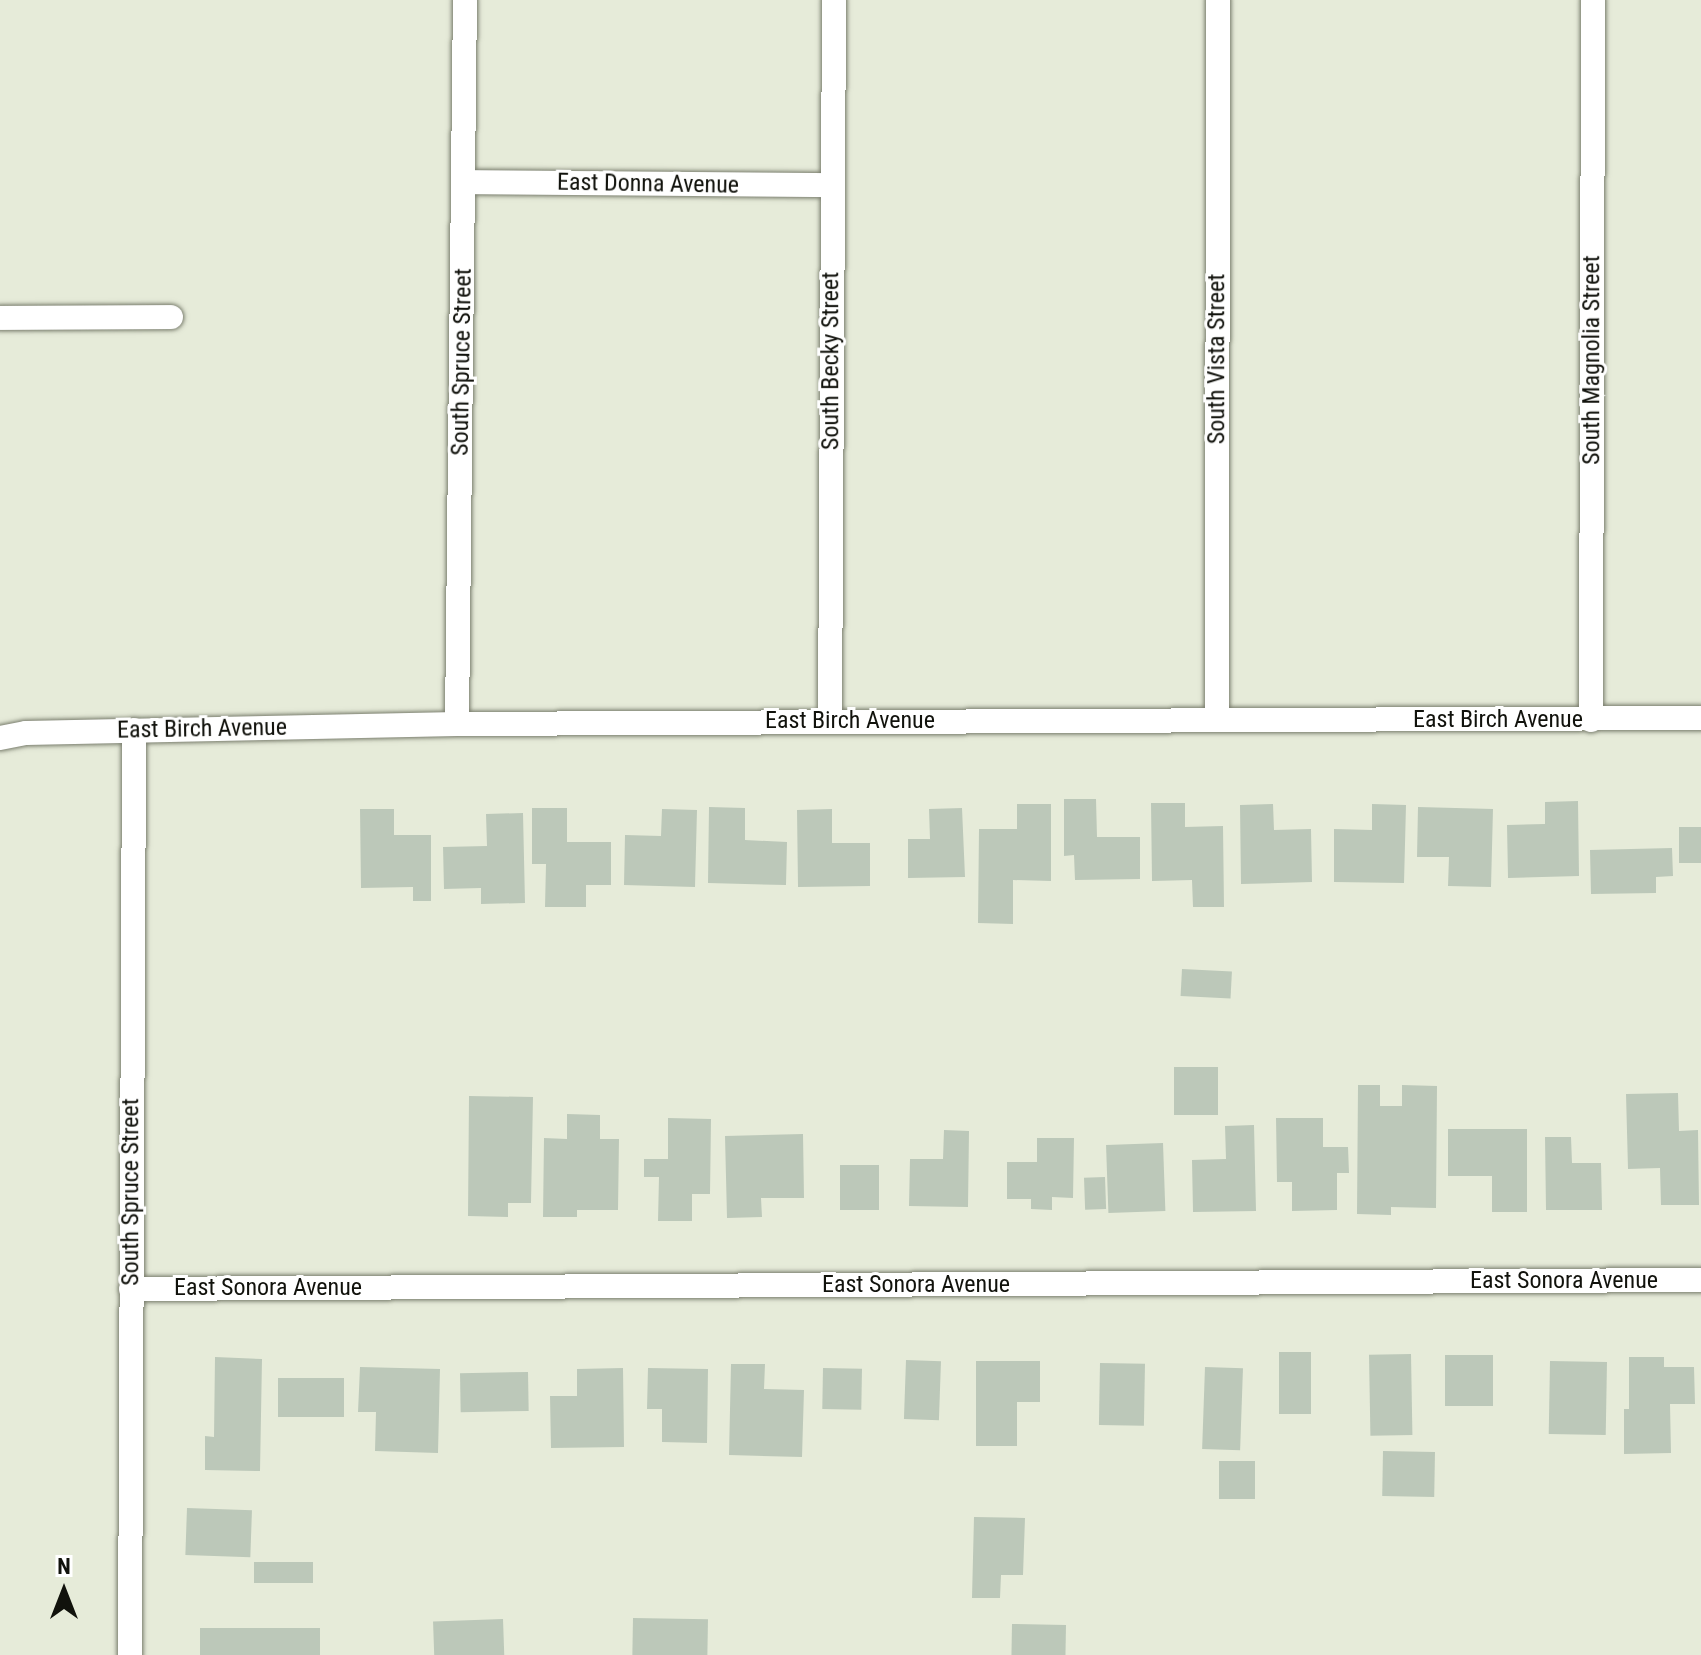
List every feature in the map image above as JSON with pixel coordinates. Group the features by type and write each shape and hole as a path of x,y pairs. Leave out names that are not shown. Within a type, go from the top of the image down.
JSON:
{"street":[{"name":"South Spruce Street","path":"457,724 465,0"},
{"name":"South Becky Street","path":"830,721 834,0"},
{"name":"South Vista Street","path":"1217,718 1218,0"},
{"name":"South Magnolia Street","path":"1591,720 1593,0"},
{"name":"East Donna Avenue","path":"464,182 831,185"},
{"path":"0,318 171,317"},
{"name":"East Birch Avenue","path":"0,738 26,733 457,724 1701,718"},
{"name":"South Spruce Street","path":"130,1655 134,730"},
{"name":"East Sonora Avenue","path":"131,1289 1701,1280"}],"building":[{"path":"1064,799 1096,799 1097,837 1140,837 1140,879 1075,880 1074,855 1064,856"},
{"path":"1578,801 1579,876 1508,878 1507,825 1545,824 1545,802"},
{"path":"1151,803 1185,803 1185,827 1223,826 1224,907 1193,907 1192,880 1152,881"},
{"path":"1017,804 1051,804 1051,881 1013,880 1013,924 978,923 979,829 1017,829"},
{"path":"1273,804 1274,830 1311,829 1312,882 1241,884 1240,805"},
{"path":"1372,804 1406,805 1404,883 1334,882 1334,829 1372,830"},
{"path":"709,807 745,808 745,840 787,842 786,885 708,883"},
{"path":"1418,807 1493,809 1491,887 1448,886 1449,857 1417,857"},
{"path":"532,808 567,808 567,842 611,842 611,885 586,885 586,907 545,907 546,864 532,864"},
{"path":"962,808 965,877 908,878 908,839 930,839 929,809"},
{"path":"360,809 394,809 394,835 431,835 431,901 413,901 413,887 361,888"},
{"path":"662,809 697,810 695,887 624,885 625,835 661,836"},
{"path":"832,809 832,843 870,843 870,886 798,887 797,810"},
{"path":"523,813 525,903 481,904 481,888 444,889 443,847 487,846 486,814"},
{"path":"1679,827 1701,827 1701,863 1679,863"},
{"path":"1672,848 1673,876 1656,877 1656,893 1591,894 1590,850"},
{"path":"1182,969 1232,972 1231,999 1181,996"},
{"path":"1174,1067 1218,1067 1218,1115 1174,1115"},
{"path":"1358,1085 1380,1085 1380,1106 1402,1106 1402,1085 1437,1086 1436,1208 1391,1207 1391,1215 1357,1214"},
{"path":"1678,1093 1679,1131 1698,1130 1699,1205 1661,1205 1660,1168 1628,1169 1626,1094"},
{"path":"469,1096 533,1097 531,1203 508,1203 508,1217 468,1216"},
{"path":"567,1114 600,1115 600,1139 619,1139 618,1210 577,1210 577,1217 543,1217 544,1138 567,1139"},
{"path":"668,1118 711,1119 710,1194 692,1194 692,1221 658,1221 659,1177 644,1177 644,1159 668,1159"},
{"path":"1276,1118 1323,1118 1323,1147 1348,1147 1349,1173 1337,1173 1337,1210 1292,1211 1292,1182 1277,1182"},
{"path":"1254,1125 1256,1211 1193,1212 1192,1160 1226,1159 1225,1126"},
{"path":"1448,1129 1527,1129 1527,1212 1492,1212 1492,1176 1448,1176"},
{"path":"944,1130 969,1131 968,1207 909,1206 910,1159 943,1159"},
{"path":"803,1134 804,1198 761,1198 762,1217 727,1218 725,1136"},
{"path":"1545,1137 1571,1137 1572,1163 1601,1163 1602,1210 1546,1210"},
{"path":"1037,1138 1074,1138 1073,1198 1052,1197 1052,1210 1031,1209 1031,1199 1007,1199 1007,1162 1037,1162"},
{"path":"1163,1143 1165,1211 1108,1213 1106,1145"},
{"path":"840,1165 879,1165 879,1210 840,1210"},
{"path":"1105,1177 1106,1209 1085,1210 1084,1178"},
{"path":"1279,1352 1311,1352 1311,1414 1279,1414"},
{"path":"1411,1354 1412,1435 1370,1436 1369,1355"},
{"path":"1445,1355 1493,1355 1493,1406 1445,1406"},
{"path":"215,1357 262,1359 260,1471 205,1470 205,1436 214,1437"},
{"path":"1629,1357 1664,1357 1664,1367 1694,1367 1695,1404 1670,1404 1671,1453 1624,1454 1624,1409 1629,1409"},
{"path":"906,1360 941,1361 939,1420 904,1419"},
{"path":"976,1361 1040,1361 1040,1402 1017,1402 1017,1446 976,1446"},
{"path":"1550,1361 1607,1362 1606,1435 1549,1434"},
{"path":"1100,1363 1145,1364 1144,1426 1099,1425"},
{"path":"731,1364 765,1364 764,1389 804,1390 802,1457 729,1455"},
{"path":"360,1367 440,1369 438,1453 375,1451 376,1412 358,1412"},
{"path":"1205,1367 1243,1368 1240,1450 1202,1449"},
{"path":"623,1368 624,1447 551,1448 550,1396 577,1396 577,1369"},
{"path":"648,1368 708,1369 707,1443 662,1442 662,1409 647,1409"},
{"path":"823,1368 862,1369 861,1410 822,1409"},
{"path":"528,1372 529,1411 461,1412 460,1373"},
{"path":"278,1378 344,1378 344,1417 278,1417"},
{"path":"1383,1451 1435,1452 1434,1497 1382,1496"},
{"path":"1219,1461 1255,1461 1255,1499 1219,1499"},
{"path":"187,1508 252,1510 250,1557 185,1555"},
{"path":"974,1517 1025,1518 1023,1575 1001,1575 1000,1598 972,1598"},
{"path":"254,1562 313,1562 313,1583 254,1583"},
{"path":"633,1618 708,1619 707,1655 632,1655"},
{"path":"503,1619 504,1655 434,1655 433,1621"},
{"path":"1012,1624 1066,1625 1065,1655 1011,1655"},
{"path":"200,1628 320,1628 320,1655 200,1655"}]}
